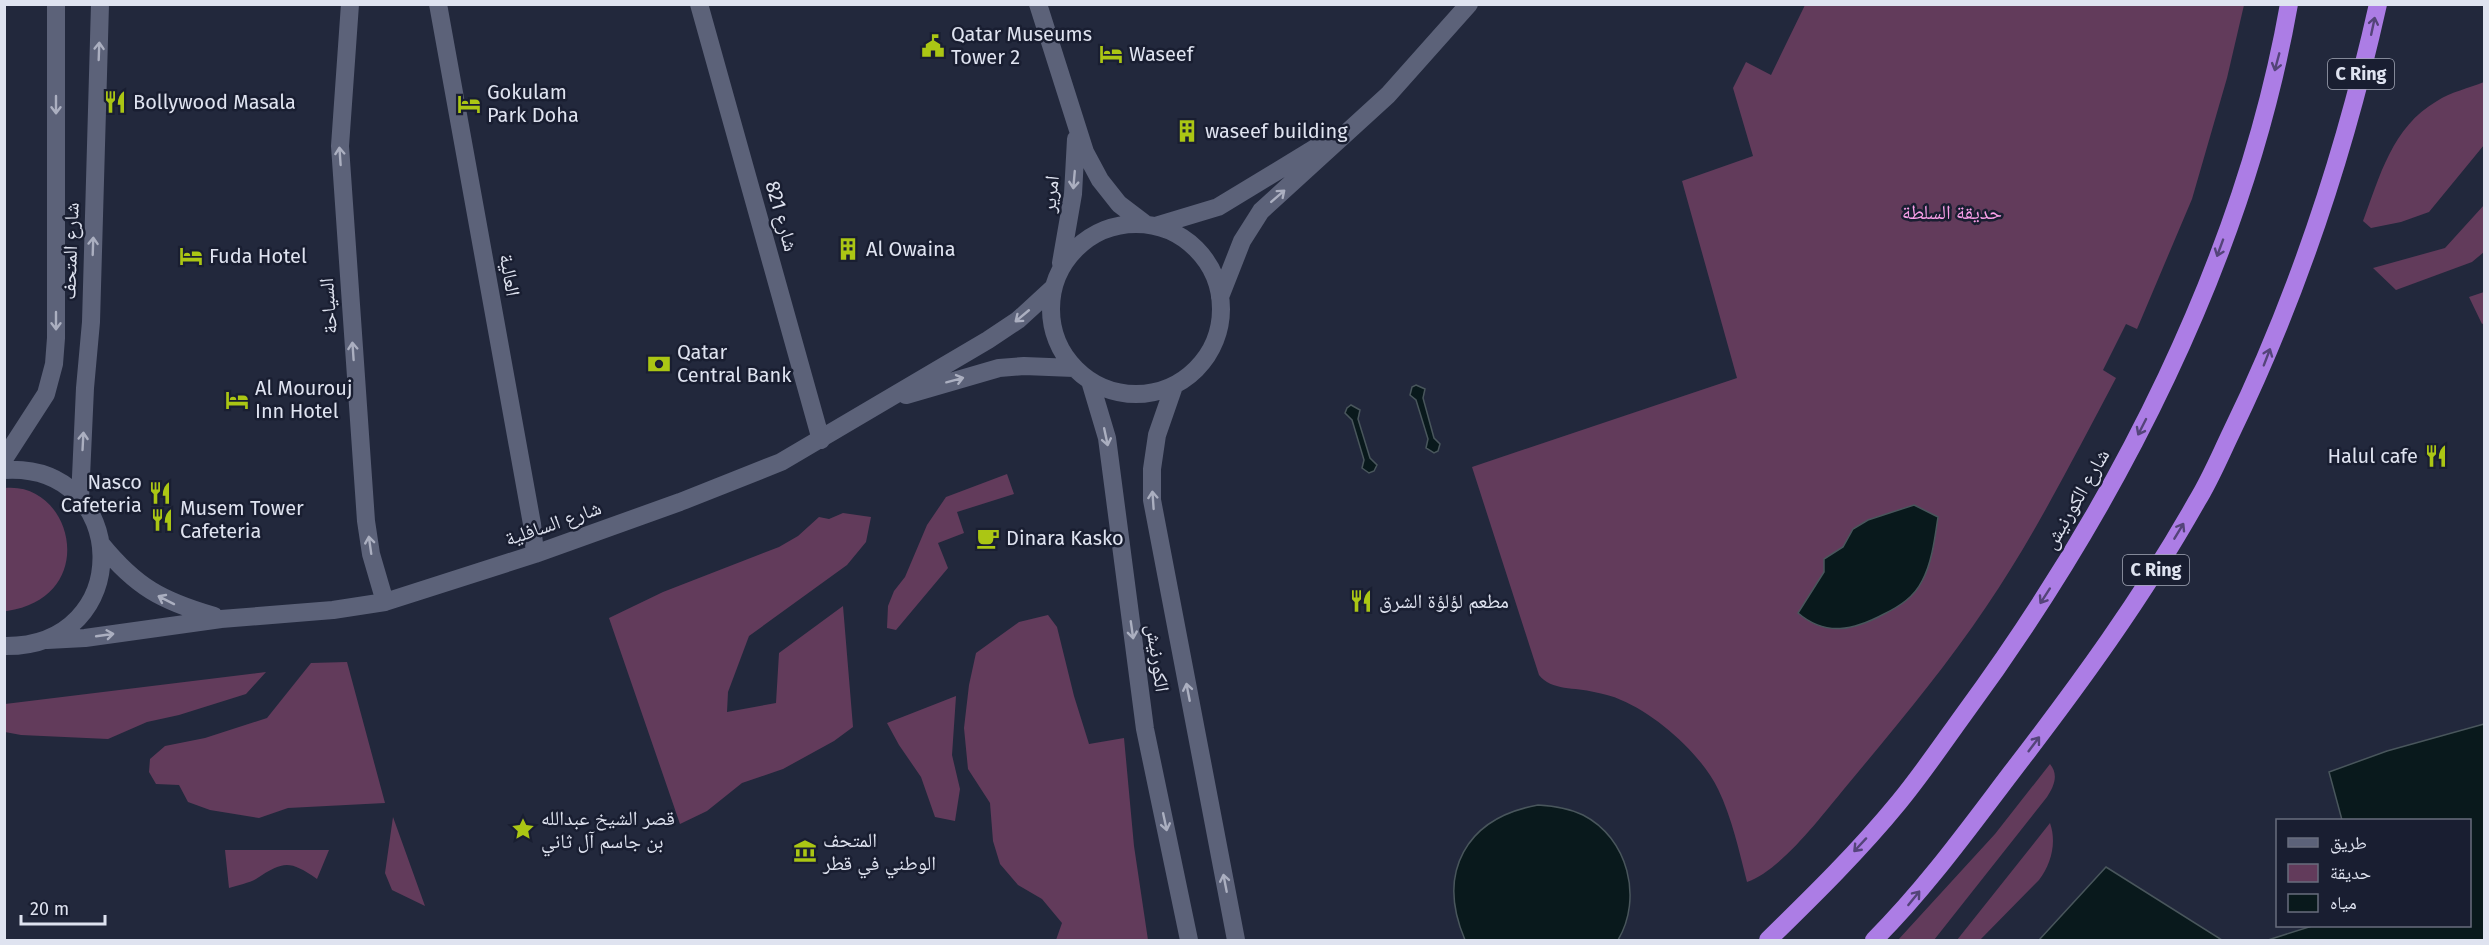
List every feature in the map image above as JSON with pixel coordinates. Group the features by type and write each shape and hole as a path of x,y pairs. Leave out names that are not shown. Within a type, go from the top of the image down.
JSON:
{"highway":[{"name":"شارع الكورنيش","path":"1768,940 1899,802 2000,664 2053,585 2106,497 2179,348 2219,252 2250,162 2282,44 2289,4"},
{"name":"C Ring","path":"1874,940 1912,902 2038,739 2123,623 2198,500 2261,370 2313,236 2352,106 2378,4"}],"street":[{"name":"شارع المتحف","path":"4,459 46,394 54,364 56,338 56,4"},
{"name":"شارع المتحف","path":"80,499 85,388 91,322 100,4"},
{"name":"السياحة","path":"350,4 340,146 366,521 371,554 385,602"},
{"name":"العالية","path":"438,4 536,554"},
{"name":"شارع 821","path":"699,4 821,440"},
{"name":"امرير","path":"1038,4 1085,152 1100,180 1119,204 1150,224"},
{"path":"1220,297 1242,241 1261,211 1363,119 1421,61 1469,4"},
{"path":"1150,224 1176,233 1194,246 1208,263 1220,297 1220,322 1215,342 1205,360 1191,375 1174,386 1140,394 1106,389 1090,381 1074,368 1062,350 1054,331 1051,310 1053,288 1060,269 1074,250 1092,236 1113,227 1150,224 1218,207 1363,119"},
{"name":"امرير","path":"1060,269 1073,194 1076,122"},
{"name":"شارع السافلية","path":"47,640 221,619 333,610 385,602 536,554 781,462 1011,325 1053,288"},
{"name":"شارع السافلية","path":"879,403 999,368 1024,366 1074,368"},
{"name":"الكورنيش","path":"1090,381 1107,438 1145,729 1189,940"},
{"name":"الكورنيش","path":"1174,386 1158,435 1152,469 1152,500 1236,940"},
{"path":"4,470 20,469 42,473 63,484 80,499 90,513 101,544 102,564 98,583 90,602 79,618 64,631 47,640 24,646 4,646"},
{"name":"شارع السافلية","path":"101,544 135,580 155,594 177,605 221,619"}],"green space":[{"name":"حديقة السلطة","path":"1805,5 2244,5 2227,78 2192,199 2137,329 2126,324 2103,370 2116,378 2038,523 1970,631 1899,722 1799,842 1760,876 1747,882 1735,835 1718,789 1701,762 1677,737 1649,715 1618,699 1587,690 1550,684 1539,675 1472,467 1737,378 1682,181 1753,156 1733,88 1746,62 1771,75"},
{"path":"2484,82 2484,145 2429,212 2401,222 2371,228 2363,221 2375,187 2389,154 2409,124 2442,98"},
{"path":"2484,205 2484,252 2472,262 2396,290 2373,268 2445,248"},
{"path":"2484,292 2484,323 2482,324 2469,297"},
{"path":"1007,474 1014,494 957,512 964,533 938,543 948,568 896,630 887,628 888,606 894,591 905,577 927,525 946,497"},
{"path":"5,488 28,491 47,502 60,520 67,542 66,564 56,585 37,601 7,611 4,611"},
{"path":"843,513 871,517 866,542 847,565 749,636 728,692 727,712 776,703 779,653 843,606 853,727 834,741 783,769 742,783 707,811 680,824 609,618 663,592 779,547 798,536 819,517 829,519"},
{"path":"1048,615 1057,627 1074,696 1089,744 1124,738 1134,846 1148,940 1056,940 1062,923 1042,899 1018,885 1000,864 993,841 990,803 968,769 964,728 969,685 976,653 1019,622"},
{"path":"347,662 385,803 288,808 259,818 210,810 188,802 179,785 156,784 149,772 150,759 165,746 205,738 267,718 311,663"},
{"path":"266,672 246,694 179,715 147,722 108,739 21,735 5,732 5,704"},
{"path":"956,696 952,755 960,789 955,821 935,817 921,777 887,723"},
{"path":"2050,764 2054,772 2054,780 2047,797 1934,940 1898,940 1995,834"},
{"path":"393,817 425,906 392,890 385,873"},
{"path":"2050,823 2053,838 2052,853 2039,880 1980,940 1957,940"},
{"path":"225,850 329,850 317,879 300,868 287,865 273,869 250,882 229,888"}],"water":[{"path":"1416,385 1425,389 1423,398 1434,438 1440,444 1438,451 1434,453 1426,448 1428,439 1416,400 1410,395 1412,387"},
{"path":"1351,405 1360,410 1358,419 1370,458 1377,465 1374,471 1369,473 1362,468 1364,460 1352,420 1345,413"},
{"path":"1914,505 1938,517 1928,566 1919,587 1911,596 1873,620 1851,627 1819,626 1798,613 1824,572 1824,559 1843,547 1853,529 1868,520"},
{"path":"2484,724 2484,940 2268,940 2309,927 2471,927 2471,819 2342,819 2329,772 2387,751"},
{"path":"1538,805 1561,808 1583,815 1611,838 1627,870 1630,888 1626,924 1618,940 1465,940 1457,915 1454,892 1456,871 1464,852 1476,835 1492,822 1513,812"},
{"path":"2106,867 2222,940 2039,940"}],"place":[{"name":"Qatar Museums Tower 2","path":"933,46"},
{"name":"Waseef","path":"1111,54"},
{"name":"Bollywood Masala","path":"115,102"},
{"name":"Gokulam Park Doha","path":"469,104"},
{"name":"waseef building","path":"1187,131"},
{"name":"Al Owaina","path":"848,249"},
{"name":"Fuda Hotel","path":"191,256"},
{"name":"Qatar Central Bank","path":"659,364"},
{"name":"Al Mourouj Inn Hotel","path":"237,400"},
{"name":"Halul cafe","path":"2436,456"},
{"name":"Nasco Cafeteria","path":"160,493"},
{"name":"Musem Tower Cafeteria","path":"162,520"},
{"name":"Dinara Kasko","path":"988,538"},
{"name":"مطعم لؤلؤة الشرق","path":"1361,601"},
{"name":"قصر الشيخ عبدالله بن جاسم آل ثاني","path":"523,829"},
{"name":"المتحف الوطني في قطر","path":"805,851"}]}
